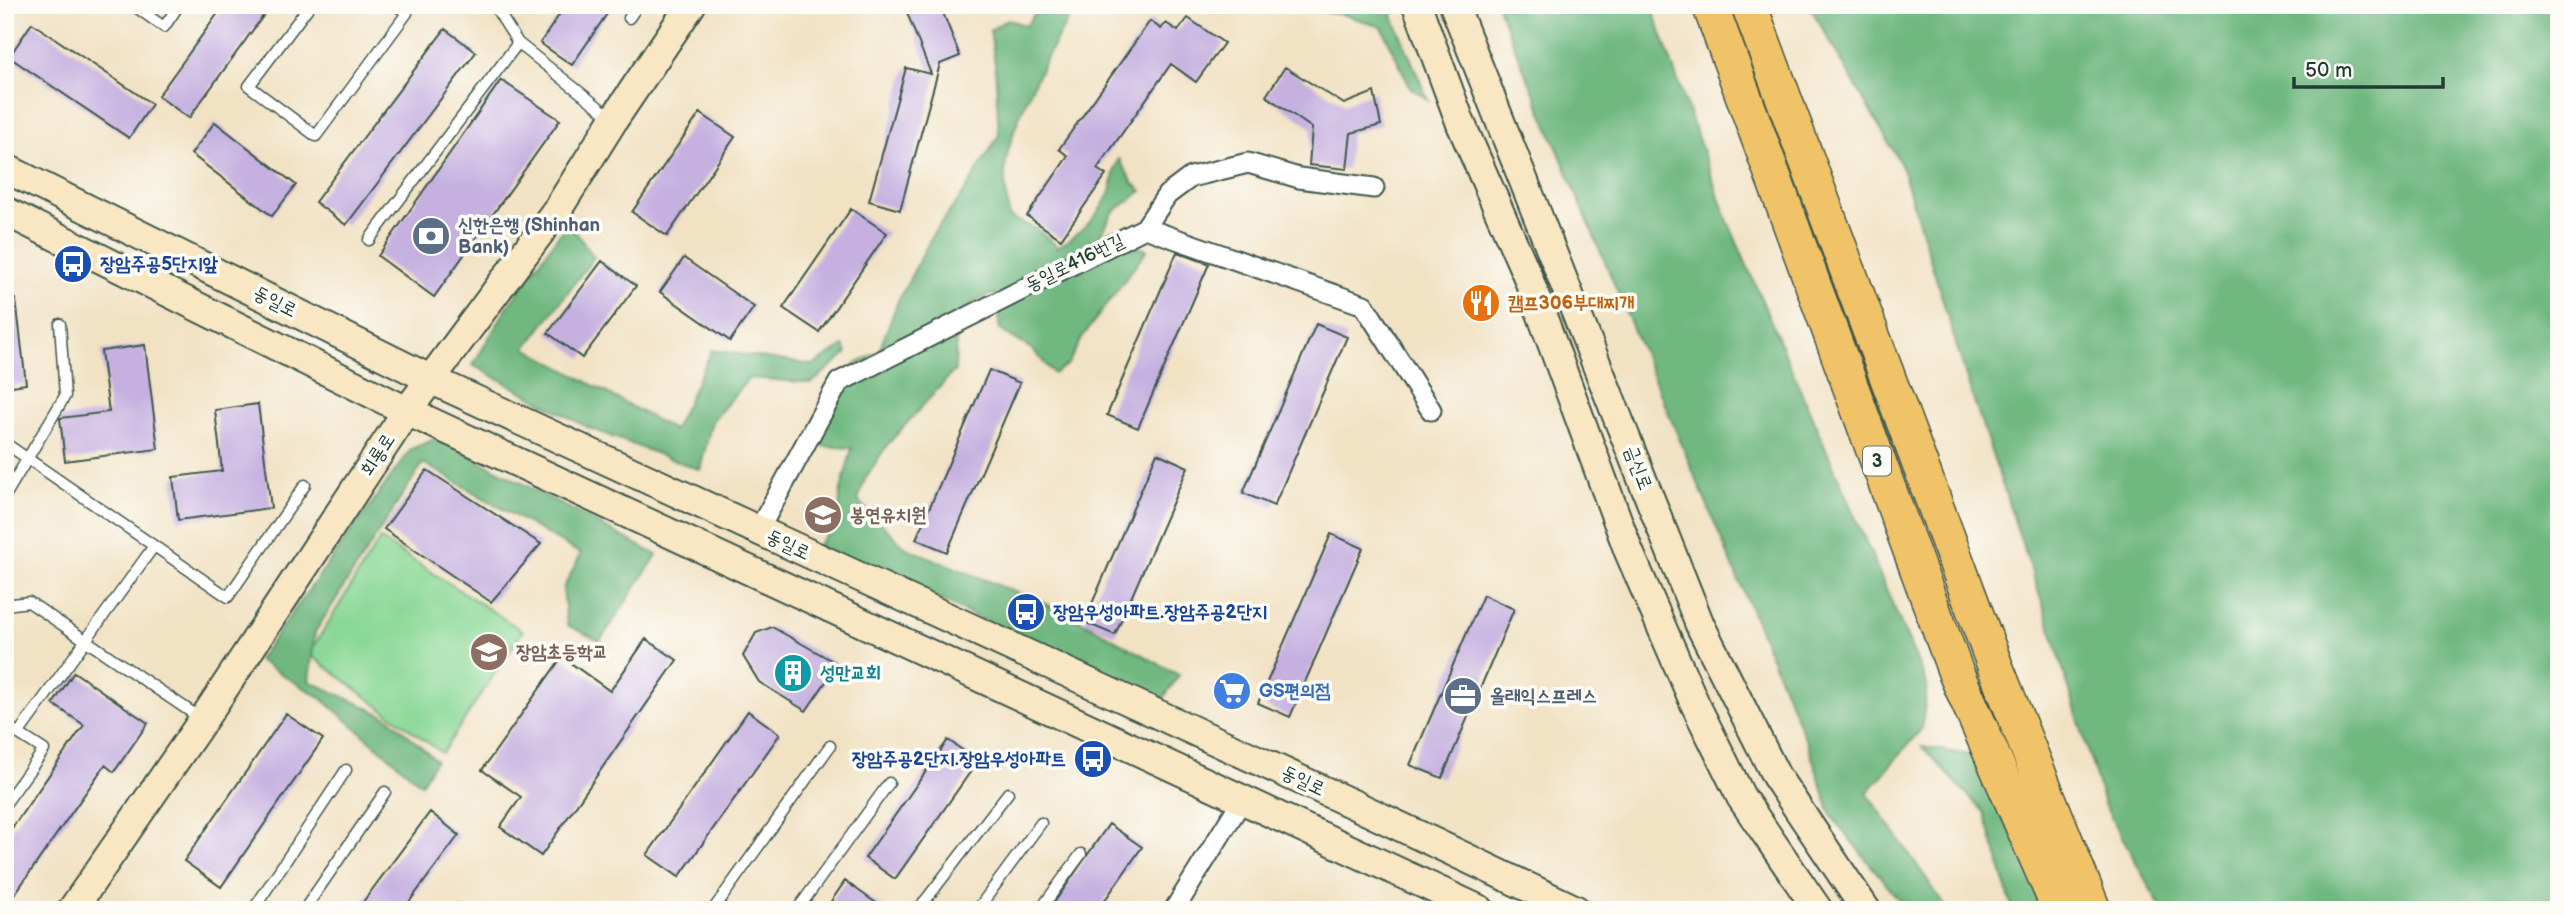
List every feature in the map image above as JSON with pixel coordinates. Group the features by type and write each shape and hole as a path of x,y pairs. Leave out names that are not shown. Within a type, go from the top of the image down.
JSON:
{"highway":[{"name":"3","path":"1710,5 1956,673 2060,910"},
{"path":"1734,5 2093,910"},
{"path":"1749,5 1785,128 1980,673 2074,910"},
{"path":"1769,5 1808,116 1904,358 2078,843 2107,910"}],"street":[{"name":"회룡로","path":"72,910 203,720 407,411 559,207 691,5"},
{"name":"금신로","path":"1417,5 1461,124 1527,275 1629,552 1690,691 1741,797 1818,910"},
{"name":"금신로","path":"1454,5 1700,625 1776,776 1866,910"},
{"path":"1145,228 1167,195 1191,177 1248,163 1299,178 1374,188"},
{"name":"동일로","path":"5,167 430,379 1357,806 1576,910"},
{"name":"동일로","path":"5,211 407,411 1480,910"},
{"name":"동일로416번길","path":"758,531 839,382 1145,228 1364,305 1431,410"},
{"path":"1174,910 1242,800"}],"lane":[{"path":"133,5 164,27 178,5"},
{"path":"310,5 249,86 316,136 407,13 396,5"},
{"path":"494,5 518,43 614,119"},
{"path":"629,18 638,5"},
{"path":"369,240 518,43"},
{"path":"5,496 65,396 60,324"},
{"path":"5,443 228,597 305,485"},
{"path":"18,734 154,546"},
{"path":"5,605 29,603 203,720"},
{"path":"5,725 44,750 5,804"},
{"path":"713,910 830,746"},
{"path":"253,910 346,769"},
{"path":"797,910 889,782"},
{"path":"304,910 385,792"},
{"path":"922,908 1008,793"},
{"path":"976,910 1041,823"},
{"path":"1040,910 1081,854"}],"green space":[{"path":"1041,5 1079,5 1045,61 1013,135 1005,173 1009,217 1037,229 1058,247 1082,230 1101,208 1110,191 1119,159 1133,183 1142,191 1112,213 1101,235 1147,250 1081,339 1068,364 1054,374 1033,350 1000,330 995,293 975,301 957,319 955,370 887,445 865,479 858,501 906,548 1065,612 1179,675 1159,705 914,587 817,546 839,520 840,494 852,448 821,446 832,378 879,351 898,301 934,232 963,194 999,135 990,30 1008,19 1026,26"},
{"path":"1275,5 1388,5 1428,100 1410,87 1382,27 1345,15"},
{"path":"1497,5 1651,5 1726,217 1927,684 1922,728 1867,793 1948,910 1907,910 1832,817 1808,745"},
{"path":"1809,5 2559,5 2559,910 2162,910 2104,804 2051,629 1968,383 1901,164"},
{"path":"568,222 594,257 526,348 674,430 712,350 813,365 844,346 847,353 812,383 749,378 712,421 700,470 589,428 473,365 508,306"},
{"path":"437,438 657,555 600,641 567,625 563,589 581,554 423,463 315,632 309,681 388,717 436,760 421,784 321,698 258,660 411,449"},
{"path":"380,539 523,631 442,753 309,654"},
{"path":"1922,747 1971,755 2050,910 2013,910 1984,812"}],"building":[{"path":"224,5 271,5 189,118 158,96"},
{"path":"566,5 613,5 572,65 540,43"},
{"path":"904,5 940,5 960,56 940,64 900,210 869,201 906,68 931,74"},
{"path":"1188,18 1224,43 1196,82 1171,64 1097,169 1106,175 1061,239 1027,216 1068,156 1059,149 1150,21 1161,29 1166,23 1178,31"},
{"path":"32,23 152,104 129,138 9,57"},
{"path":"445,29 476,52 346,225 315,202"},
{"path":"1285,67 1344,104 1374,92 1381,125 1351,133 1347,169 1309,165 1312,128 1266,96"},
{"path":"501,80 560,120 434,297 378,256"},
{"path":"700,113 735,137 667,236 632,212"},
{"path":"215,122 296,185 272,216 191,154"},
{"path":"851,209 887,233 819,332 783,308"},
{"path":"1177,252 1209,264 1138,428 1107,415"},
{"path":"684,258 754,307 730,341 660,292"},
{"path":"602,261 636,286 582,358 548,333"},
{"path":"16,299 26,384 5,387 5,300"},
{"path":"1316,324 1347,337 1274,506 1243,493"},
{"path":"145,345 158,449 65,461 60,418 109,412 101,351"},
{"path":"989,370 1020,383 947,552 916,539"},
{"path":"258,404 271,508 178,520 173,477 222,471 215,410"},
{"path":"1157,453 1188,467 1115,635 1084,622"},
{"path":"427,470 541,544 491,602 384,529"},
{"path":"1331,534 1363,548 1290,717 1258,703"},
{"path":"1483,595 1514,609 1442,778 1410,765"},
{"name":"성만교회","path":"772,627 838,664 806,711 759,682 743,656 756,633"},
{"path":"646,639 677,660 541,856 500,827 521,797 482,770 562,657 610,691"},
{"path":"74,672 148,723 114,772 105,765 5,908 5,838 84,725 53,704"},
{"path":"748,711 780,734 679,877 647,855"},
{"path":"286,714 323,739 221,887 184,861"},
{"path":"948,740 978,761 895,879 865,858"},
{"path":"430,812 459,835 403,910 357,910"},
{"path":"1109,824 1142,847 1098,910 1049,910"},
{"path":"845,881 886,910 825,910"}],"place":[{"name":"신한은행 (Shinhan Bank)","path":"431,236"},
{"name":"장암주공5단지앞","path":"73,264"},
{"name":"캠프306부대찌개","path":"1481,303"},
{"name":"봉연유치원","path":"823,515"},
{"name":"장암우성아파트.장암주공2단지","path":"1026,612"},
{"name":"장암초등학교","path":"489,652"},
{"name":"성만교회","path":"793,673"},
{"name":"GS편의점","path":"1232,691"},
{"name":"올래익스프레스","path":"1463,696"},
{"name":"장암주공2단지.장암우성아파트","path":"1093,759"}]}
